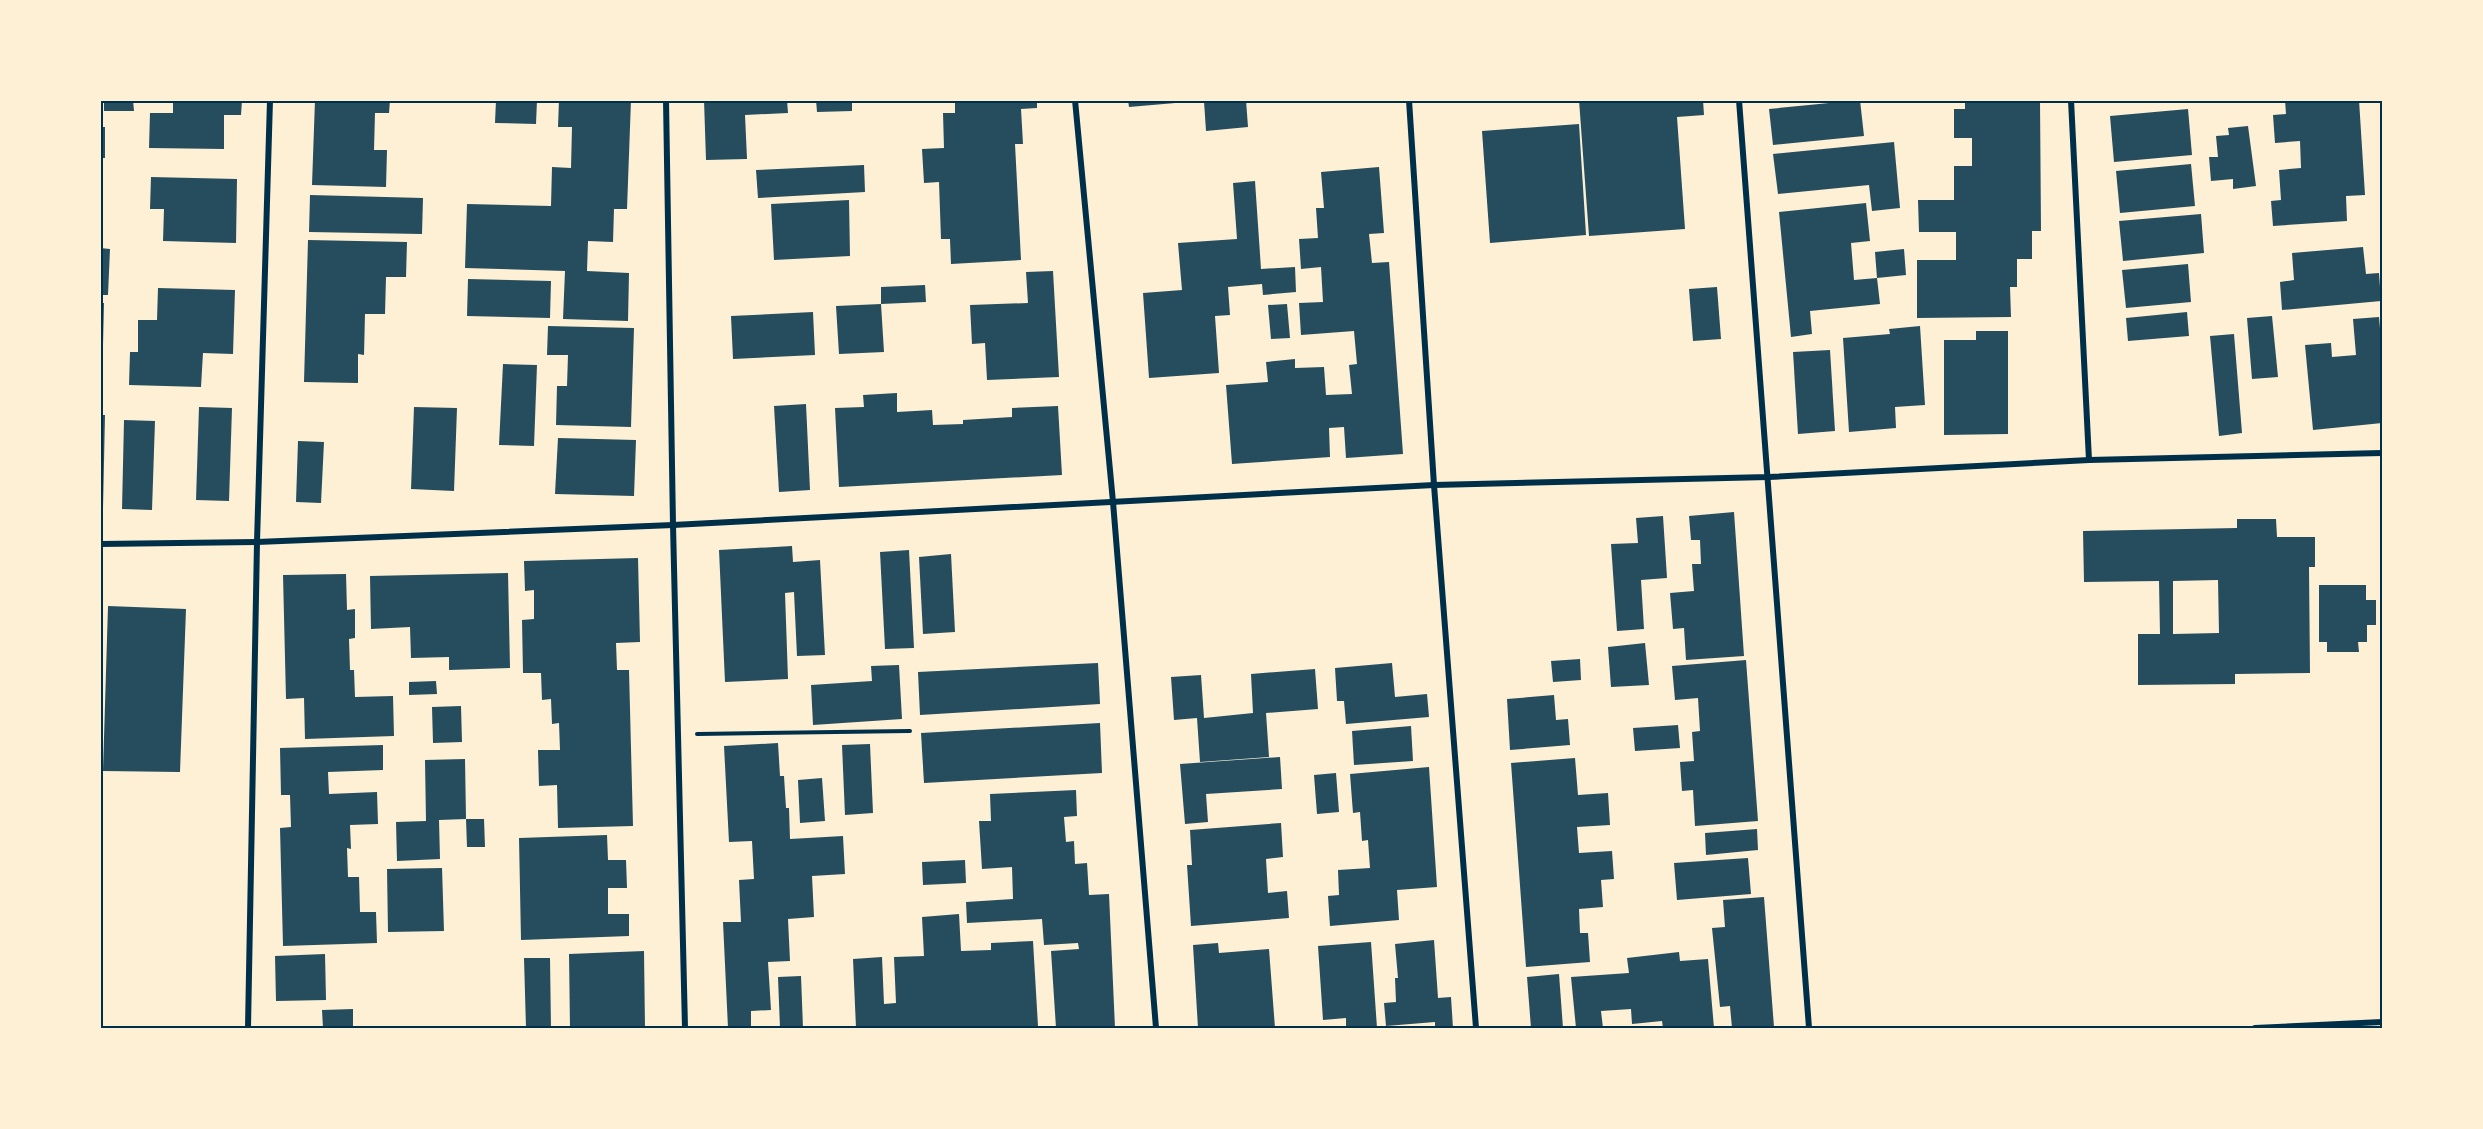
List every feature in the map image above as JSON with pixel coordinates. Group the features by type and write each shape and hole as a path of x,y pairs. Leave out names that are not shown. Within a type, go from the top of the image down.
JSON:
{"street":[{"path":"248,1029 257,542 270,100"},
{"path":"666,100 685,1029"},
{"path":"1074,100 1113,502 1156,1029"},
{"path":"1408,100 1434,485 1476,1029"},
{"path":"1739,100 1809,1029"},
{"path":"2071,100 2089,460"},
{"path":"100,544 257,542 673,525 1434,485 1769,477 2089,460 2382,453"},
{"path":"2255,1029 2382,1022"}],"path":[{"path":"678,735 910,731"}],"building":[{"path":"104,100 133,100 134,111 104,111"},
{"path":"173,100 242,100 241,115 224,115 224,149 149,148 150,113 173,113"},
{"path":"315,100 390,100 389,113 375,113 374,150 387,150 386,187 312,185"},
{"path":"496,100 537,100 536,124 495,123"},
{"path":"559,100 631,100 627,209 614,209 613,242 588,241 587,271 629,273 628,321 563,319 565,271 465,268 467,204 551,206 552,167 571,168 572,127 558,127"},
{"path":"704,100 787,100 788,113 745,115 747,159 706,160"},
{"path":"816,100 852,100 852,111 817,112"},
{"path":"955,100 1037,100 1037,108 1021,109 1023,144 1015,144 1021,260 951,264 950,239 941,239 939,182 924,183 922,149 944,148 943,113 955,113"},
{"path":"1128,100 1187,100 1187,102 1129,107"},
{"path":"1246,100 1248,127 1206,131 1204,101"},
{"path":"1579,100 1703,100 1704,115 1677,117 1685,229 1589,236"},
{"path":"1860,100 1864,136 1773,145 1769,109"},
{"path":"1965,100 2040,100 2041,231 2032,231 2032,259 2017,259 2017,287 2010,287 2011,317 1917,318 1917,260 1956,260 1956,232 1919,232 1918,200 1954,200 1954,166 1972,166 1972,138 1954,138 1954,109 1965,109"},
{"path":"2285,100 2359,100 2365,195 2346,196 2347,221 2273,226 2271,201 2281,200 2279,170 2301,168 2300,141 2275,143 2273,115 2286,114"},
{"path":"2188,109 2192,155 2114,162 2110,116"},
{"path":"1579,124 1586,235 1490,243 1482,131"},
{"path":"2248,126 2256,186 2233,189 2233,179 2211,181 2209,157 2218,157 2216,136 2229,135 2228,128"},
{"path":"100,127 105,127 105,158 100,158"},
{"path":"1894,142 1900,208 1872,211 1869,185 1778,194 1773,154"},
{"path":"2191,164 2195,206 2120,213 2116,171"},
{"path":"864,165 865,192 758,198 756,170"},
{"path":"1379,167 1384,233 1369,234 1372,263 1389,262 1403,454 1346,458 1344,427 1329,428 1330,457 1232,464 1226,385 1268,382 1266,362 1295,359 1295,368 1324,367 1326,395 1352,394 1349,365 1357,364 1354,331 1301,335 1299,303 1323,302 1321,267 1301,269 1299,239 1318,238 1316,208 1324,208 1321,172"},
{"path":"151,177 237,179 236,243 163,241 164,209 150,209"},
{"path":"1255,181 1261,269 1295,267 1296,292 1263,295 1262,284 1228,287 1230,315 1215,316 1219,373 1149,378 1143,293 1182,290 1178,243 1237,239 1233,183"},
{"path":"310,195 423,198 422,234 309,232"},
{"path":"849,200 850,256 774,260 771,204"},
{"path":"1866,203 1870,241 1851,243 1854,280 1877,278 1880,304 1810,311 1812,334 1791,337 1779,212"},
{"path":"2201,214 2204,253 2123,261 2119,221"},
{"path":"308,240 407,242 406,277 386,277 385,314 365,314 364,355 358,354 358,383 304,382"},
{"path":"2363,247 2366,274 2379,273 2381,301 2282,310 2280,282 2294,280 2292,253"},
{"path":"100,248 110,249 108,295 100,295"},
{"path":"1904,249 1906,275 1877,278 1875,252"},
{"path":"2188,264 2191,302 2126,308 2122,270"},
{"path":"1053,271 1059,377 987,380 985,343 972,344 970,305 1028,303 1026,272"},
{"path":"468,279 551,281 550,318 467,316"},
{"path":"925,285 926,302 881,304 881,287"},
{"path":"1717,287 1721,339 1693,341 1689,289"},
{"path":"158,288 235,290 233,354 203,353 201,387 129,385 130,352 138,352 138,320 157,320"},
{"path":"100,303 104,303 103,345 100,345"},
{"path":"881,304 884,352 839,354 836,306"},
{"path":"1287,304 1290,338 1271,339 1268,305"},
{"path":"813,312 815,355 733,359 731,316"},
{"path":"2187,312 2189,336 2128,341 2126,318"},
{"path":"2272,316 2278,377 2252,379 2247,318"},
{"path":"2379,317 2382,351 2382,423 2313,430 2305,345 2331,343 2332,357 2356,355 2353,319"},
{"path":"548,326 634,328 631,427 556,425 557,386 567,386 568,355 547,355"},
{"path":"1920,326 1925,405 1895,407 1896,428 1849,432 1843,338 1890,334 1889,329"},
{"path":"1976,331 2008,331 2008,434 1944,435 1944,340 1976,340"},
{"path":"2234,334 2242,433 2219,436 2210,336"},
{"path":"1830,350 1835,431 1798,434 1793,352"},
{"path":"503,364 537,365 534,446 499,445"},
{"path":"897,393 897,412 932,410 933,425 963,424 963,420 1012,417 1012,408 1058,406 1062,475 839,487 835,408 864,407 863,395"},
{"path":"806,404 810,490 779,492 774,406"},
{"path":"199,407 232,408 229,501 196,500"},
{"path":"414,407 457,408 454,491 411,489"},
{"path":"100,415 105,415 103,508 100,508"},
{"path":"124,420 155,421 152,510 122,509"},
{"path":"558,438 636,440 634,496 555,494"},
{"path":"298,441 324,442 321,503 296,502"},
{"path":"1734,512 1744,656 1686,660 1684,628 1673,629 1670,593 1694,591 1692,564 1701,564 1700,540 1691,540 1689,516"},
{"path":"1663,516 1667,578 1641,580 1644,629 1617,631 1611,544 1638,543 1636,518"},
{"path":"2237,519 2276,519 2277,537 2315,537 2315,567 2309,567 2310,673 2235,674 2235,684 2138,685 2138,634 2160,634 2159,581 2084,582 2083,531 2237,528","holes":["2218,580 2219,633 2173,634 2173,581"]},
{"path":"792,546 793,562 820,560 825,655 797,656 794,592 785,593 788,679 725,682 719,550"},
{"path":"909,550 914,648 885,649 880,552"},
{"path":"951,554 955,632 923,634 919,557"},
{"path":"638,558 640,642 616,643 617,670 629,670 633,826 558,828 557,785 539,786 538,750 560,750 559,723 552,724 551,699 542,700 541,673 523,673 522,620 534,619 534,590 525,591 524,561"},
{"path":"508,573 510,668 449,670 449,657 411,658 410,627 371,629 370,576"},
{"path":"346,574 347,610 355,609 355,638 349,639 350,670 354,670 355,697 393,696 394,736 305,739 304,698 286,699 283,575"},
{"path":"2319,585 2366,585 2366,600 2376,600 2376,625 2367,625 2367,642 2358,642 2359,652 2327,652 2327,642 2319,642"},
{"path":"108,606 186,609 180,772 103,771"},
{"path":"1645,643 1649,685 1611,687 1608,647"},
{"path":"1580,659 1581,680 1553,682 1551,661"},
{"path":"1746,660 1758,821 1695,826 1693,790 1682,791 1680,762 1694,761 1692,732 1700,731 1698,698 1675,700 1672,666"},
{"path":"1098,663 1100,704 920,715 918,672"},
{"path":"1392,663 1395,697 1427,694 1429,717 1346,724 1344,701 1337,701 1335,668"},
{"path":"899,665 902,719 813,725 811,685 872,681 871,666"},
{"path":"1315,669 1318,709 1266,713 1269,757 1200,762 1197,718 1174,720 1171,677 1201,675 1204,718 1253,713 1251,674"},
{"path":"436,681 437,694 409,695 409,682"},
{"path":"1554,695 1556,720 1568,719 1570,745 1510,750 1507,699"},
{"path":"461,706 462,742 433,743 432,707"},
{"path":"1100,723 1102,773 924,783 921,733"},
{"path":"1678,725 1680,748 1635,751 1633,728"},
{"path":"1411,726 1413,761 1354,765 1352,731"},
{"path":"778,743 780,776 784,776 786,808 789,808 790,839 843,836 845,874 812,876 814,917 788,919 790,961 768,962 771,1010 751,1011 751,1028 728,1028 723,922 741,922 739,880 754,879 752,841 729,842 724,746"},
{"path":"870,744 873,813 845,815 842,745"},
{"path":"383,745 383,770 328,772 329,794 377,792 378,824 350,825 351,849 347,848 348,877 359,877 360,912 376,912 377,943 283,946 280,828 291,827 290,795 281,795 280,748"},
{"path":"1280,757 1282,789 1206,794 1208,822 1185,824 1180,764"},
{"path":"1575,758 1578,795 1608,793 1610,825 1577,827 1579,853 1612,851 1614,879 1601,880 1603,907 1579,909 1580,933 1588,933 1590,962 1526,967 1511,763"},
{"path":"465,759 466,819 439,820 440,859 397,861 396,822 426,821 425,760"},
{"path":"1429,767 1437,887 1397,890 1399,920 1330,926 1328,896 1339,895 1338,870 1370,868 1368,840 1362,841 1360,812 1353,813 1350,774"},
{"path":"1336,773 1339,812 1317,814 1314,775"},
{"path":"822,778 825,821 800,823 798,780"},
{"path":"1076,790 1077,816 1064,817 1066,842 1074,841 1075,864 1087,863 1089,895 1109,894 1115,1028 1056,1028 1051,951 1079,949 1078,943 1044,945 1042,919 967,923 966,902 1013,899 1012,867 982,869 979,821 991,821 990,794"},
{"path":"466,819 484,819 485,847 467,847"},
{"path":"1281,823 1283,857 1266,859 1268,893 1287,891 1289,918 1191,926 1187,865 1192,865 1190,830"},
{"path":"1757,829 1758,850 1706,855 1705,833"},
{"path":"607,835 608,860 626,860 627,888 608,888 608,914 629,914 629,936 521,940 519,838"},
{"path":"1748,858 1751,894 1677,900 1674,863"},
{"path":"965,860 966,883 923,885 922,862"},
{"path":"442,868 444,931 388,932 387,869"},
{"path":"1764,897 1774,1027 1732,1028 1730,1006 1720,1007 1712,928 1725,927 1723,900"},
{"path":"959,914 961,951 991,950 991,943 1033,941 1038,1026 856,1028 853,959 882,957 884,1004 896,1003 894,957 924,956 922,917"},
{"path":"1434,940 1438,998 1451,997 1453,1028 1435,1028 1435,1022 1386,1026 1384,1003 1396,1002 1395,978 1398,978 1395,944"},
{"path":"1371,942 1377,1028 1346,1028 1346,1018 1323,1020 1318,946"},
{"path":"1218,943 1219,953 1269,949 1275,1028 1247,1028 1247,1026 1198,1028 1193,945"},
{"path":"644,951 645,1028 570,1028 569,954"},
{"path":"1679,952 1680,961 1708,959 1714,1028 1663,1028 1662,1021 1632,1024 1631,1009 1601,1011 1603,1028 1576,1028 1571,977 1629,973 1627,958"},
{"path":"325,954 326,1000 276,1001 275,956"},
{"path":"524,958 550,958 551,1028 526,1028"},
{"path":"1559,974 1563,1028 1531,1028 1527,977"},
{"path":"801,976 803,1028 780,1028 778,977"},
{"path":"353,1009 353,1028 323,1028 322,1010"}]}
